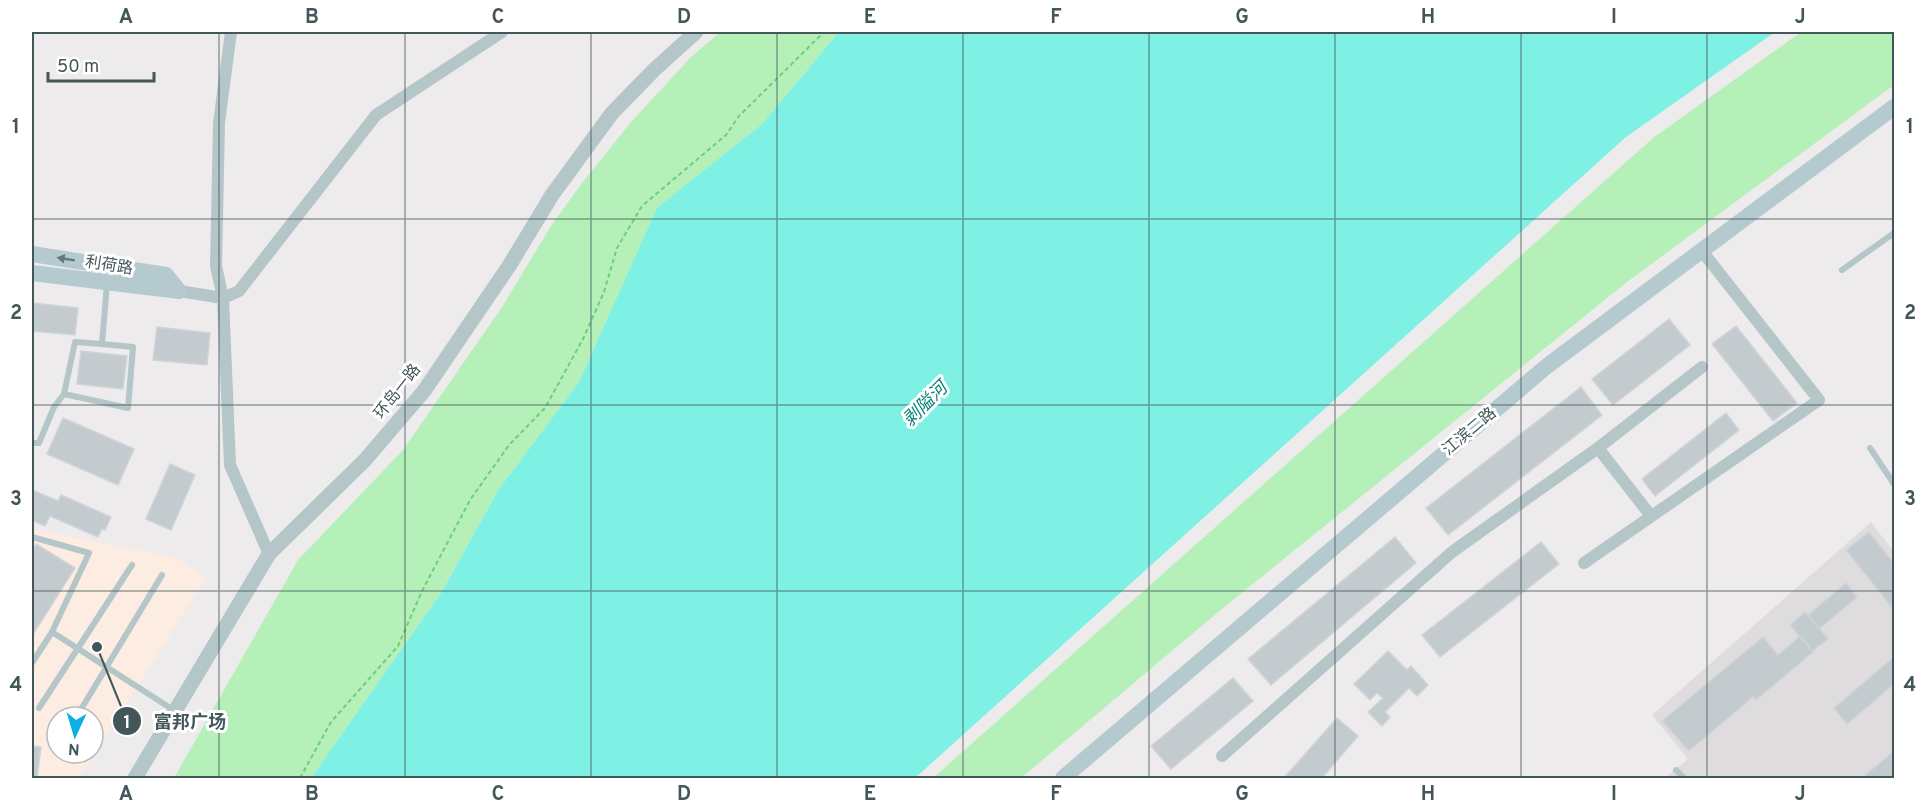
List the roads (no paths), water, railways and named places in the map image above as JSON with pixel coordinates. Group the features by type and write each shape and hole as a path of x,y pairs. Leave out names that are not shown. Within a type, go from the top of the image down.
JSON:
{"main road":[{"name":"江滨二路","path":"1063,778 1547,366 1894,107"},
{"name":"利荷路","path":"32,254 166,275 179,291"},
{"name":"利荷路","path":"32,273 179,291"}],"street":[{"path":"231,32 219,123 216,266 223,298 230,465 269,554"},
{"path":"223,298 239,291 376,116 502,32"},
{"name":"环岛一路","path":"135,778 269,554 365,460 424,391 509,266 552,195 612,114 655,69 696,32"},
{"path":"1584,563 1819,400 1702,251"},
{"name":"利荷路","path":"179,291 223,298"},
{"path":"1222,756 1452,552 1598,448 1702,367"},
{"path":"1598,448 1651,516"}],"lane":[{"path":"1842,270 1894,233"},
{"path":"102,344 107,282"},
{"path":"32,443 39,443 54,407 64,394 75,342 133,347 128,408 64,394"},
{"path":"1870,448 1894,484"},
{"path":"32,537 89,553 52,632 32,663"},
{"path":"39,708 132,565"},
{"path":"84,705 162,575"},
{"path":"52,632 176,711"},
{"path":"1676,770 1684,778"}],"water":[{"name":"剥隘河","path":"839,32 1775,32 1626,137 915,778 311,778 441,593 499,489 579,382 657,208 762,124"}],"place":[{"name":"富邦广场","path":"97,647"}]}
